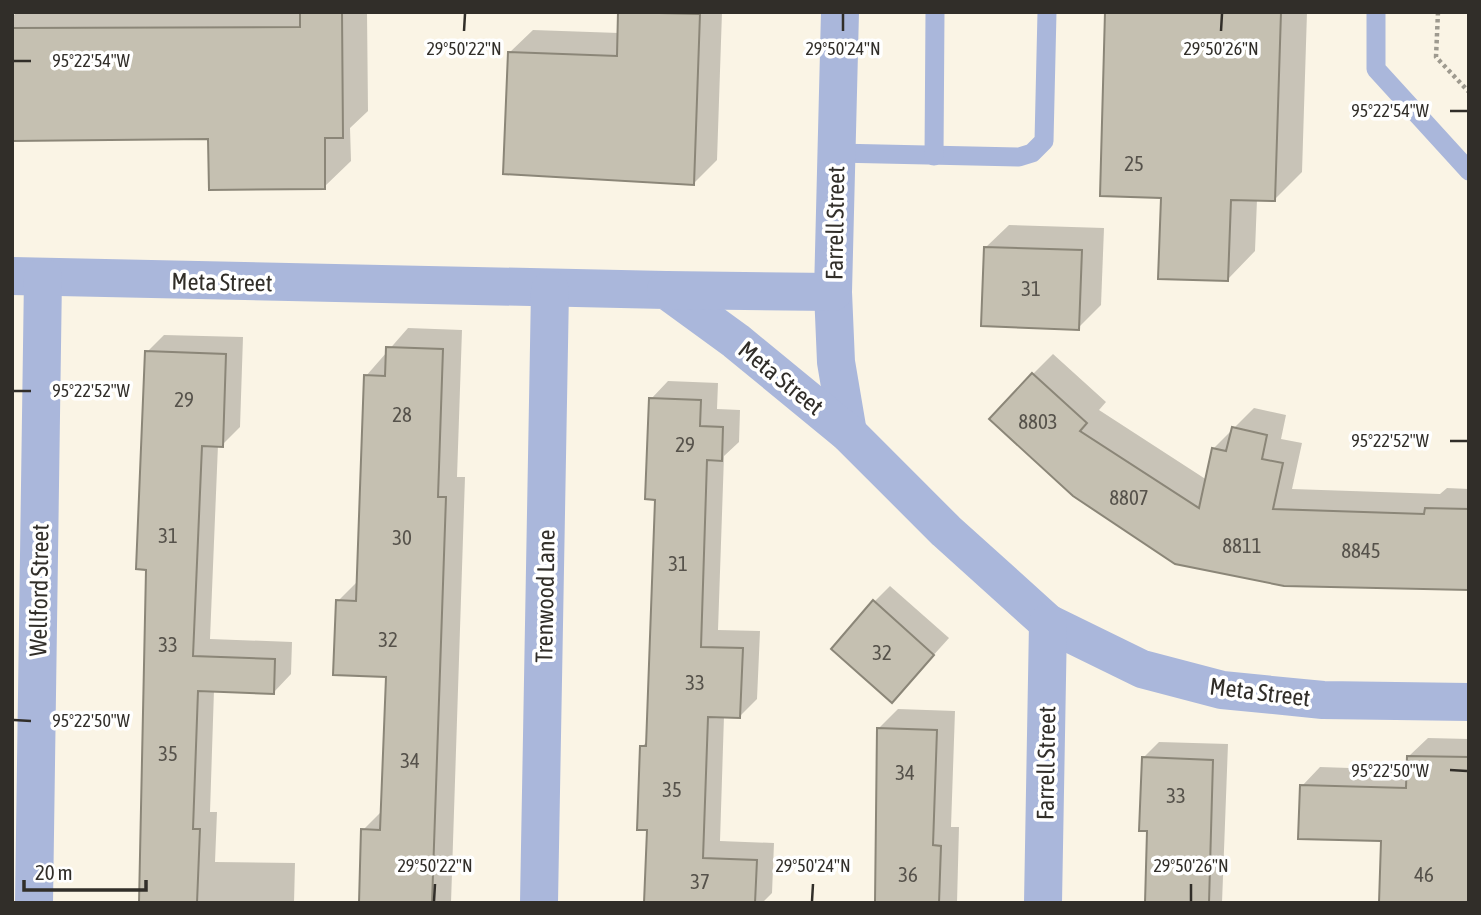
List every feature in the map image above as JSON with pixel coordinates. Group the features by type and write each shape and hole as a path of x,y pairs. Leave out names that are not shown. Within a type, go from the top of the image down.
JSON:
{"street":[{"name":"Farrell Street","path":"840,12 833,292 836,362 848,433"},
{"name":"Meta Street","path":"28,277 551,290 666,290 746,349 848,433 946,531 1048,623 1142,669 1222,690 1323,700 1469,702"},
{"name":"Wellford Street","path":"28,277 34,903"},
{"name":"Trenwood Lane","path":"539,903 551,290"},
{"path":"666,290 833,292"},
{"name":"Farrell Street","path":"1043,903 1048,623"}],"lane":[{"path":"934,156 935,12"},
{"path":"836,153 1019,157 1032,153 1044,141 1047,12"},
{"path":"1377,12 1376,69 1469,171"}],"path":[{"path":"1438,12 1436,57 1469,92"}],"building":[{"path":"300,12 342,12 343,138 325,138 325,189 209,190 208,139 12,141 12,28 300,27"},
{"path":"618,12 700,14 694,185 503,174 508,52 617,56"},
{"path":"1105,12 1281,12 1275,201 1231,200 1228,281 1158,279 1161,198 1100,196"},
{"path":"984,247 1082,250 1079,330 981,326"},
{"path":"386,347 443,349 438,497 446,497 432,903 359,903 361,829 380,830 386,677 333,675 336,600 356,601 364,375 385,376"},
{"path":"145,351 226,354 223,447 202,446 193,656 275,659 274,694 198,691 193,829 200,829 197,903 139,903 146,570 136,569"},
{"path":"1032,373 1087,423 1080,431 1199,508 1212,448 1226,451 1232,427 1267,435 1262,459 1283,463 1273,509 1424,514 1425,508 1469,509 1469,590 1284,586 1175,564 1073,496 989,419"},
{"path":"649,398 701,400 700,426 723,427 722,461 707,460 701,647 743,648 740,718 708,717 703,858 757,860 755,903 644,903 647,830 637,830 640,746 646,746 655,500 645,499"},
{"path":"873,600 934,655 892,703 831,649"},
{"path":"877,728 937,730 933,845 941,846 939,903 875,903"},
{"path":"1407,756 1469,757 1469,903 1379,903 1381,841 1298,839 1300,785 1406,788"},
{"path":"1142,757 1213,760 1209,903 1145,903 1147,831 1139,831"}]}
